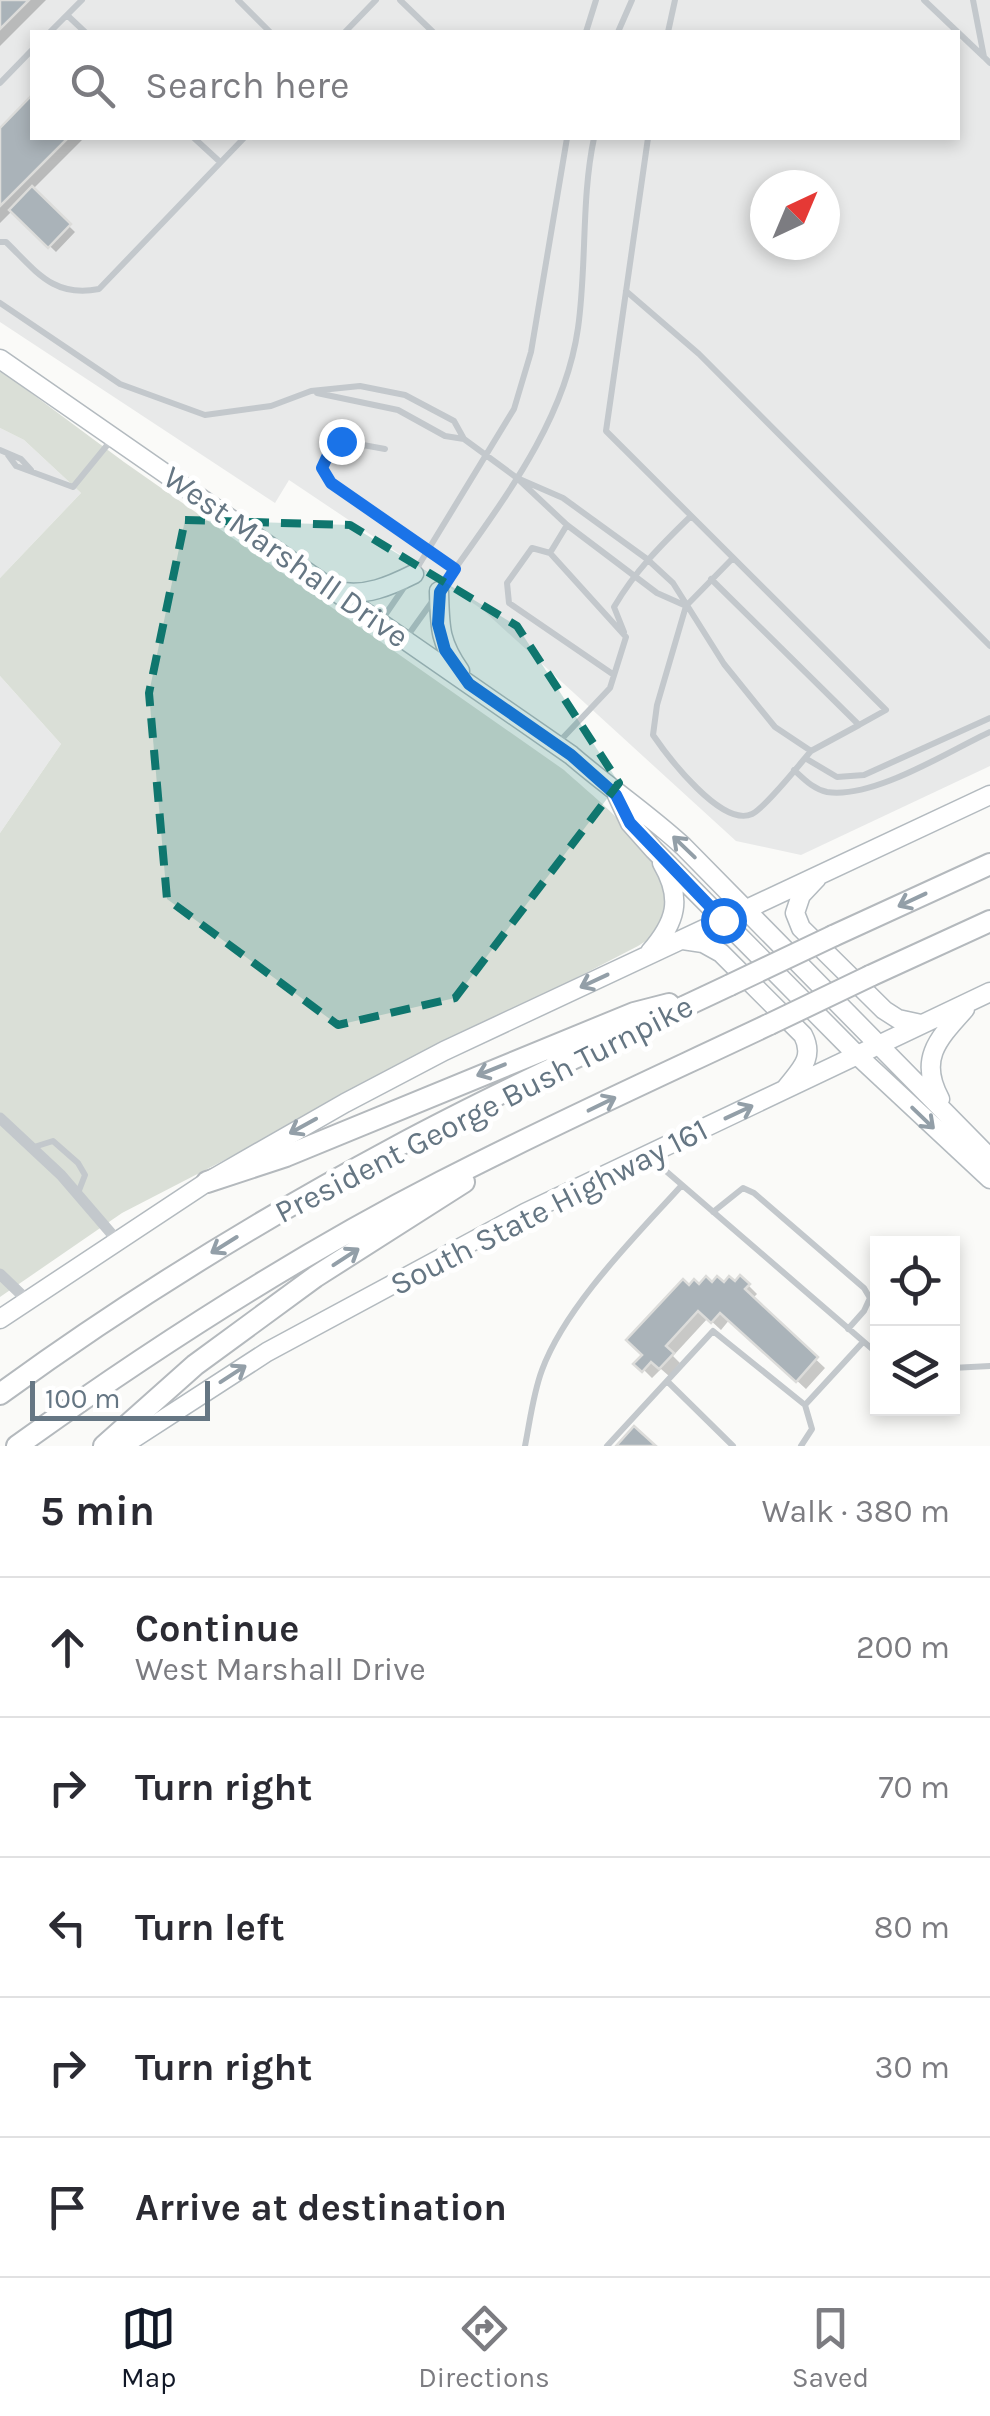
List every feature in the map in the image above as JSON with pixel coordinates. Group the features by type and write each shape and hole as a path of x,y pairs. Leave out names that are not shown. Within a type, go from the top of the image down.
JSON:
{"highway":[{"name":"President George Bush Turnpike","path":"0,1394 170,1279 317,1190 466,1110 990,864"},
{"name":"President George Bush Turnpike","path":"17,1446 226,1304 373,1218 514,1146 990,921"},
{"path":"207,1182 286,1156 634,1013 722,988"},
{"path":"104,1446 196,1365 315,1277 449,1193 514,1146"}],"main road":[{"name":"West Marshall Drive","path":"0,359 556,744 616,795 642,810 745,908 990,1158"},
{"path":"333,590 371,591 414,574"},
{"path":"440,592 438,624 445,650 469,684"},
{"name":"West Marshall Drive","path":"616,795 630,823 654,850 857,1055 990,1179"},
{"path":"0,1318 207,1182 444,1051 990,795"},
{"path":"646,958 672,924 674,910 668,874 654,850"},
{"path":"820,874 801,896 795,913 802,928 884,1010 898,1019 921,1024"},
{"path":"682,940 703,943 721,953 803,1035 808,1045 808,1062 783,1092"},
{"path":"954,1120 930,1079 930,1065 940,1037 981,996"},
{"name":"South State Highway 161","path":"122,1446 267,1352 526,1214 981,996"}],"street":[{"path":"0,1118 33,1148 116,1239"},
{"path":"0,1274 27,1300"}],"lane":[{"path":"52,30 82,0"},
{"path":"238,0 268,30"},
{"path":"346,30 376,0"},
{"path":"400,0 432,30"},
{"path":"587,30 596,0"},
{"path":"619,30 632,0"},
{"path":"668,30 675,0"},
{"path":"924,0 956,30"},
{"path":"973,0 987,60"},
{"path":"67,15 83,30"},
{"path":"960,34 987,60"},
{"path":"0,83 30,52"},
{"path":"196,140 219,162"},
{"path":"0,242 6,242 50,283 68,292 99,289 242,140"},
{"path":"380,621 414,574 514,409 531,352 568,140"},
{"path":"405,639 532,455 562,391 578,330 594,140"},
{"path":"648,140 606,431 886,710 811,752 753,814 738,817 725,814 670,760 653,735 686,606 733,558"},
{"path":"626,290 700,354 990,646"},
{"path":"0,303 120,384 205,414 271,406 312,392 360,386 406,395 454,421 464,440"},
{"path":"312,392 398,410 445,436 464,440 517,478 566,526 657,593 686,606"},
{"path":"0,450 22,459 35,474 73,487 114,437"},
{"path":"385,448 341,441 333,444 322,468 331,483 455,569"},
{"path":"517,478 564,498 672,582 724,664 774,727 811,752"},
{"path":"556,744 610,688 626,637 614,607 634,573 691,516"},
{"path":"550,553 566,526"},
{"path":"614,675 509,603 507,583 532,548 550,553 626,637"},
{"path":"711,578 859,725"},
{"path":"805,758 837,777 864,775 990,718"},
{"path":"794,770 811,786 825,792 853,792 890,780 990,732"},
{"path":"33,1148 53,1141 78,1163 85,1175 77,1194"},
{"path":"647,1154 870,1348"},
{"path":"526,1446 540,1374 547,1358 606,1271 682,1185"},
{"path":"713,1212 743,1188 754,1193 864,1288 869,1293 868,1304 848,1329"},
{"path":"607,1446 713,1331 804,1405 812,1429 801,1446"},
{"path":"804,1405 863,1342"},
{"path":"960,1368 990,1366"},
{"path":"667,1380 734,1446"}],"highlighted area":[{"path":"185,520 350,525 517,626 619,783 455,998 338,1025 167,899 149,693"}],"shaded area":[{"path":"0,0 990,0 990,766 801,855 736,841 483,610 289,480 275,503 0,322"},
{"path":"0,370 124,462 564,770 639,842 665,888 666,910 656,934 638,946 122,1213 0,1297 0,833 61,744 0,676 0,578 81,493 24,440 0,428"},
{"path":"0,428 24,440 81,493 0,578"},
{"path":"0,676 61,744 0,833"}],"building":[{"path":"0,0 29,0 0,29"},
{"path":"30,97 30,140 66,140 0,206 0,128"},
{"path":"32,186 71,224 48,248 9,210"},
{"path":"740,1275 750,1284 745,1289 818,1357 796,1382 720,1313 711,1323 698,1311 666,1346 674,1353 659,1369 651,1362 642,1372 633,1364 642,1355 626,1340 683,1279 689,1285 694,1279 699,1284 706,1276 712,1282 717,1276 724,1282 729,1276 735,1281"},
{"path":"634,1426 656,1446 616,1446"}],"route":[{"path":"341,441 333,444 322,468 331,483 455,569 440,592 438,624 445,650 469,684 571,755 616,795 630,823 723,920"}]}
